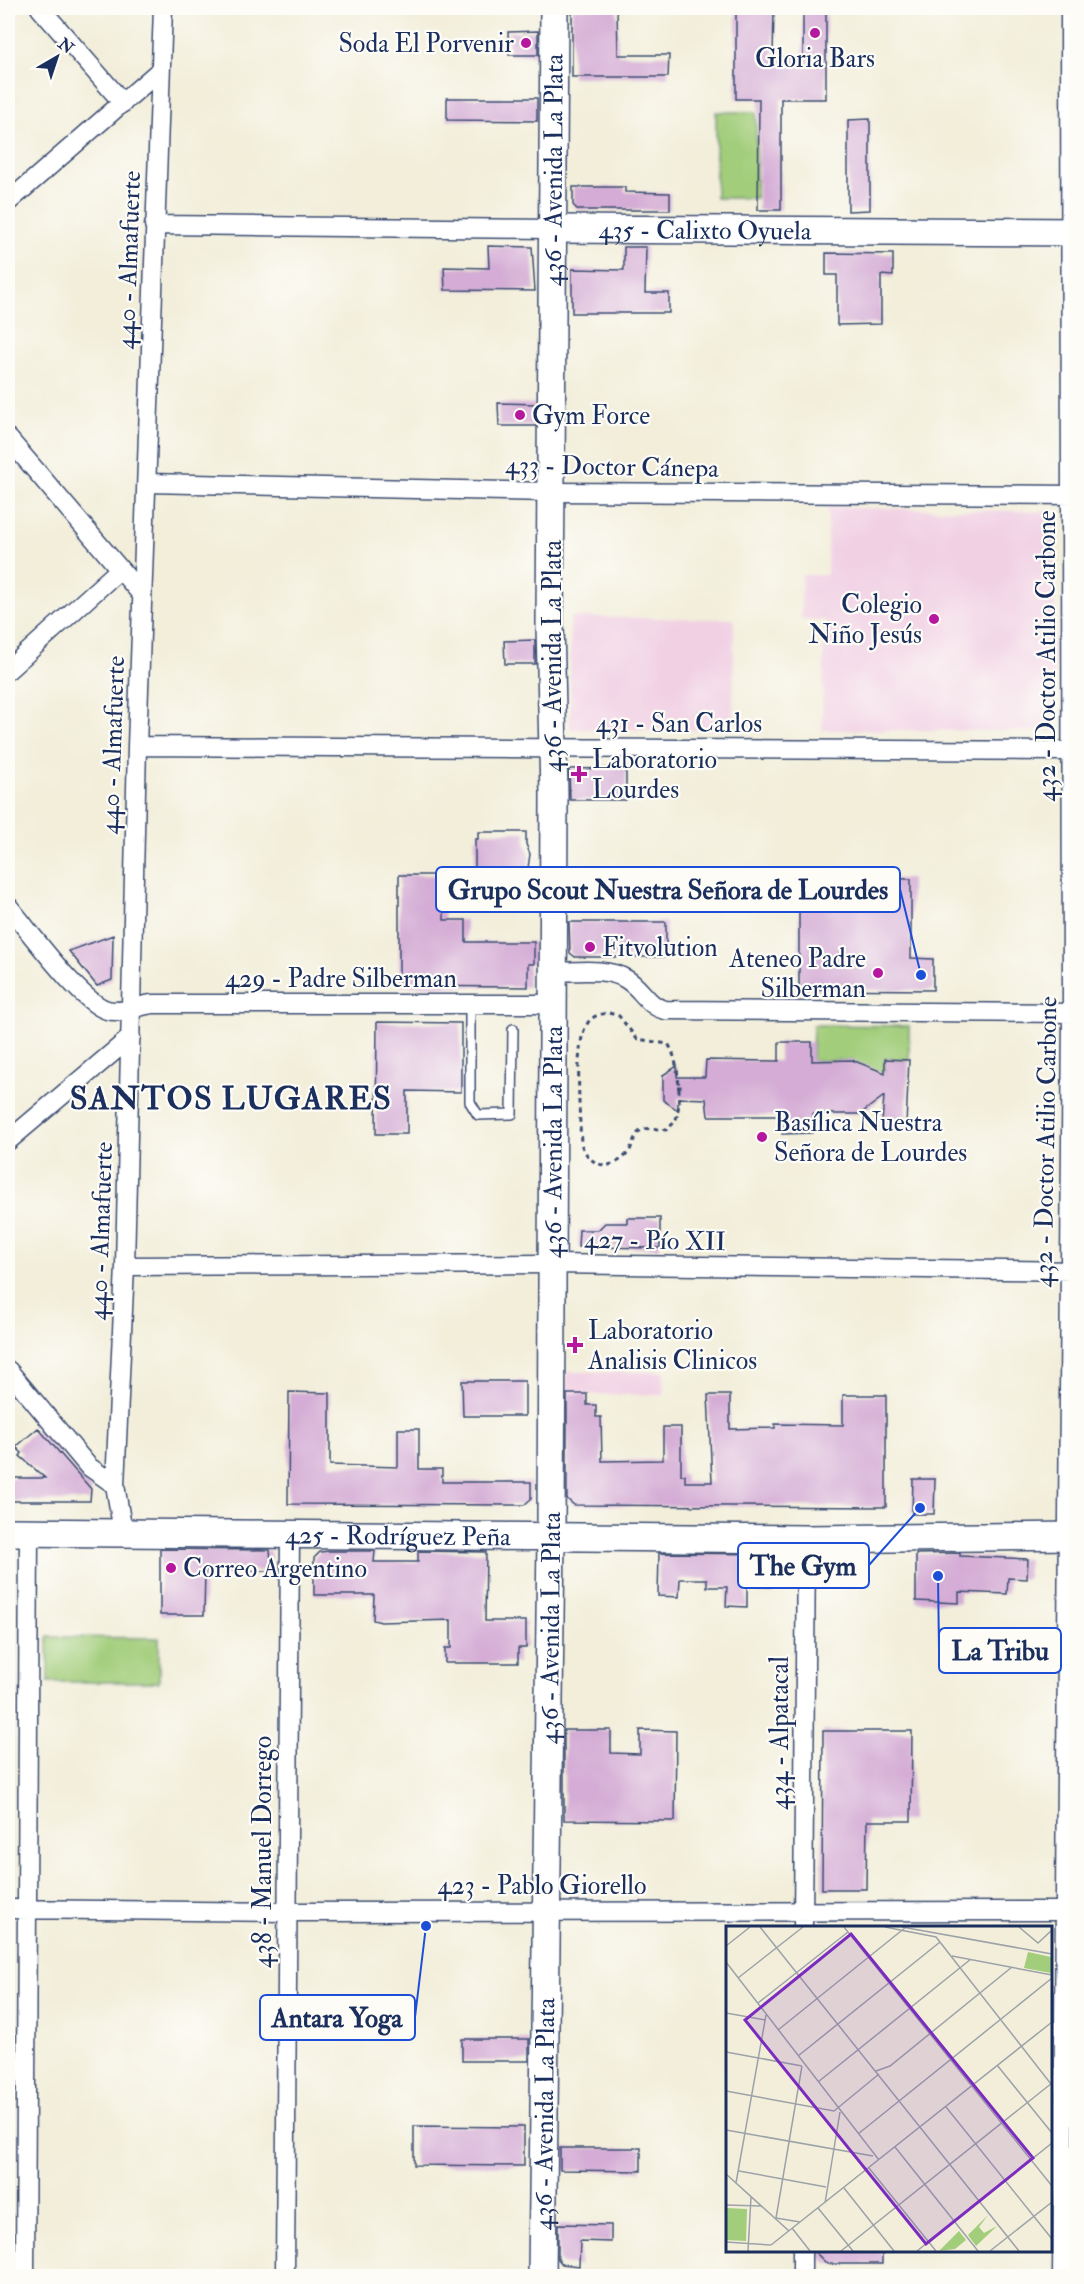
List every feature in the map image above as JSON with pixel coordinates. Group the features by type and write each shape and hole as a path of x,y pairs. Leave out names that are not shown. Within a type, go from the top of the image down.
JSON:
{"street":[{"path":"40,8 123,103"},
{"name":"440 - Almafuerte","path":"123,1532 116,1485 125,1266 137,746 163,8"},
{"name":"436 - Avenida La Plata","path":"542,2277 551,1536 553,972 551,492 554,8"},
{"name":"432 - Doctor Atilio Carbone","path":"1062,2277 1071,1911 1072,1271 1075,1013 1073,232 1070,8"},
{"path":"8,202 159,71"},
{"name":"435 - Calixto Oyuela","path":"154,225 1073,232"},
{"path":"8,438 142,595"},
{"name":"433 - Doctor Cánepa","path":"147,483 551,492 1074,495"},
{"path":"8,670 119,570"},
{"name":"431 - San Carlos","path":"137,746 1074,751"},
{"name":"429 - Padre Silberman","path":"8,906 87,999 107,1010 132,1010 152,1004 552,1004"},
{"path":"553,972 614,973 634,984 656,1008 665,1010 1075,1013"},
{"path":"8,1141 131,1037"},
{"name":"427 - Pío XII","path":"125,1266 552,1264 1072,1271"},
{"path":"8,1370 88,1466 116,1485"},
{"path":"18,1532 28,1909 25,2277"},
{"name":"425 - Rodríguez Peña","path":"18,1532 806,1539 1073,1536"},
{"name":"438 - Manuel Dorrego","path":"285,2277 290,1535"},
{"name":"434 - Alpatacal","path":"803,1919 806,1539"},
{"name":"423 - Pablo Giorello","path":"8,1909 286,1912 546,1910 803,1919 1071,1911"},
{"path":"802,2251 802,2277"}],"lane":[{"path":"470,1003 470,1102 478,1115 512,1114 513,1029"}],"path":[{"path":"600,1014 619,1016 637,1039 668,1044 673,1050 677,1066 677,1087 675,1122 666,1130 645,1128 638,1133 629,1151 612,1165 595,1164 586,1155 581,1144 580,1061 585,1027 592,1018 600,1014"},
{"path":"677,1087 686,1088"}],"shaded area":[{"name":"Colegio Niño Jesús","path":"828,507 1056,512 1053,731 822,730 825,620 801,619 802,575 827,575"},
{"path":"570,617 734,619 733,730 570,729"},
{"path":"567,1372 664,1372 663,1395 567,1394"}],"green space":[{"path":"716,112 756,112 756,198 716,198"},
{"path":"813,1025 909,1026 909,1060 885,1059 884,1077 852,1060 812,1061"},
{"path":"48,1637 159,1638 159,1682 48,1682"}],"building":[{"path":"572,8 617,8 618,55 669,55 668,77 572,77"},
{"path":"736,8 774,8 773,57 803,58 803,8 826,8 826,99 781,99 781,210 758,210 759,99 736,99"},
{"name":"Soda El Porvenir","path":"538,31 538,55 509,55 508,32"},
{"path":"447,98 537,98 537,121 447,120"},
{"path":"870,119 870,210 848,211 848,120"},
{"path":"573,187 625,187 625,192 670,193 670,210 578,210 573,205"},
{"path":"488,246 532,247 535,291 445,290 444,267 489,268"},
{"path":"624,247 646,247 645,293 669,293 669,313 572,313 572,269 624,270"},
{"path":"826,253 893,254 893,276 881,275 881,324 837,325 837,275 826,275"},
{"name":"Gym Force","path":"498,403 536,404 536,426 499,426"},
{"path":"535,640 535,664 505,664 504,641"},
{"path":"626,768 626,800 570,800 569,769"},
{"path":"478,832 526,832 526,844 530,854 527,875 534,876 534,898 503,898 504,875 478,875 478,868 475,868 475,839 478,839"},
{"path":"399,875 444,875 444,920 466,920 466,942 534,942 534,964 528,964 528,987 399,986"},
{"path":"799,878 911,879 911,958 933,959 933,990 799,989"},
{"path":"569,922 666,922 666,957 575,957 570,953"},
{"path":"113,935 112,980 97,986 69,951"},
{"path":"377,1022 461,1023 461,1092 407,1091 407,1134 376,1134"},
{"path":"779,1042 812,1042 812,1061 852,1060 885,1073 885,1059 909,1060 906,1125 882,1123 884,1096 860,1114 813,1114 813,1133 782,1134 782,1116 708,1116 706,1099 678,1098 678,1110 663,1100 663,1075 677,1066 677,1077 705,1077 706,1060 779,1061"},
{"path":"627,1218 660,1218 660,1248 578,1247 579,1230 598,1230 605,1223 627,1223"},
{"path":"462,1381 525,1381 525,1416 463,1416"},
{"path":"289,1392 330,1393 330,1465 398,1467 398,1429 419,1429 419,1469 442,1469 442,1482 531,1482 531,1499 524,1505 288,1504"},
{"path":"567,1394 587,1394 587,1405 596,1405 596,1417 601,1417 602,1461 663,1460 663,1427 681,1427 681,1475 685,1475 685,1482 712,1482 708,1395 730,1395 730,1429 775,1428 775,1424 843,1425 843,1395 886,1395 886,1507 574,1505 567,1499"},
{"path":"38,1428 91,1489 90,1501 10,1501 10,1478 45,1478 20,1456 22,1453 16,1447"},
{"path":"913,1479 935,1479 934,1514 912,1514"},
{"path":"160,1549 270,1550 272,1571 205,1570 204,1615 160,1615"},
{"path":"375,1551 374,1562 418,1562 418,1551 486,1552 485,1621 526,1621 526,1648 518,1648 518,1663 445,1663 445,1648 451,1648 451,1620 381,1622 373,1620 374,1595 314,1595 314,1558 320,1552"},
{"path":"659,1553 771,1554 771,1587 747,1586 747,1607 726,1606 727,1587 707,1587 707,1579 680,1579 679,1597 658,1596"},
{"path":"960,1553 960,1556 1028,1559 1027,1579 1008,1578 1007,1594 959,1592 959,1603 916,1601 916,1554"},
{"path":"564,1730 611,1730 611,1753 640,1754 640,1730 676,1731 675,1821 564,1820"},
{"path":"823,1731 912,1731 911,1821 867,1821 866,1889 822,1889"},
{"path":"462,2039 529,2039 529,2061 462,2061"},
{"path":"414,2126 524,2127 524,2166 414,2165"},
{"path":"560,2148 641,2148 641,2171 560,2170"},
{"path":"558,2224 611,2225 611,2242 580,2241 579,2266 562,2264 558,2259"},
{"path":"814,2251 882,2251 882,2264 827,2264"}],"place":[{"name":"Gloria Bars","path":"815,33"},
{"name":"Soda El Porvenir","path":"526,43"},
{"name":"Gym Force","path":"520,415"},
{"name":"Colegio Niño Jesús","path":"934,619"},
{"name":"Laboratorio Lourdes","path":"579,774"},
{"name":"Fitvolution","path":"590,947"},
{"name":"Ateneo Padre Silberman","path":"878,973"},
{"name":"Grupo Scout Nuestra Señora de Lourdes","path":"921,975"},
{"name":"Basílica Nuestra Señora de Lourdes","path":"762,1137"},
{"name":"Laboratorio Analisis Clinicos","path":"575,1345"},
{"name":"The Gym","path":"920,1508"},
{"name":"Correo Argentino","path":"171,1568"},
{"name":"La Tribu","path":"938,1576"},
{"name":"Antara Yoga","path":"426,1926"}],"district":[{"name":"SANTOS LUGARES","path":"231,1098"}]}
